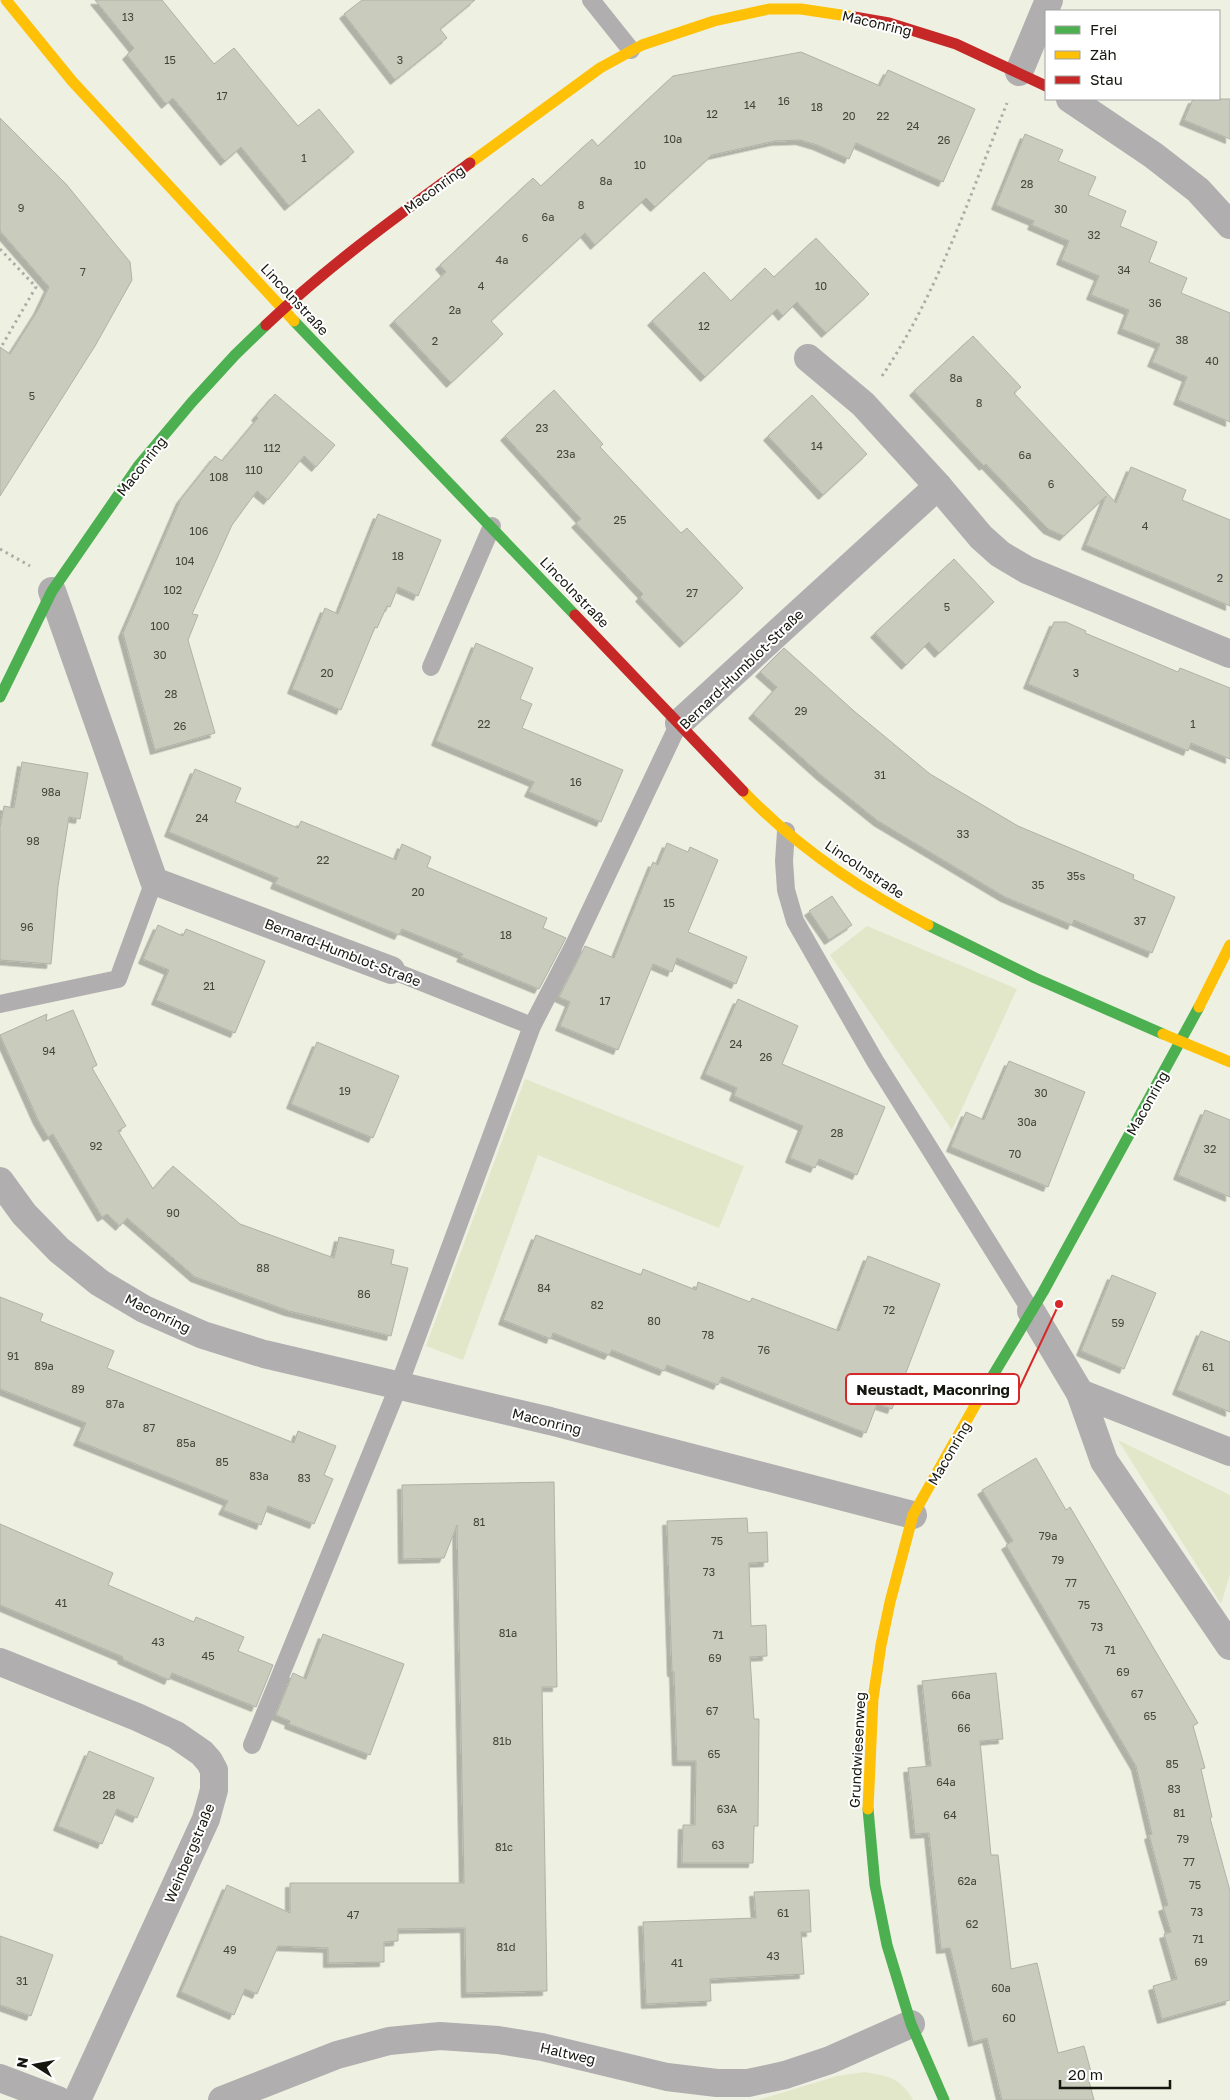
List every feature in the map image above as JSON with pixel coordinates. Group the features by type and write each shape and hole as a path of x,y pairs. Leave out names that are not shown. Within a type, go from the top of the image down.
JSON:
{"street":[{"name":"Lincolnstraße","path":"6,0 72,81 284,309 746,794 786,831 840,873 886,903 942,934 1073,996 1230,1062"},
{"path":"1019,72 1049,0"},
{"name":"Maconring","path":"0,697 52,591 139,465 235,355 284,309 389,222 600,68 642,44 686,29 769,9 802,9 889,23 956,44 1045,85"},
{"path":"1071,100 1153,155 1198,190 1230,225"},
{"path":"808,358 863,404 938,486 981,537 1000,554 1027,570 1230,654"},
{"name":"Bernard-Humblot-Straße","path":"680,723 938,486"},
{"path":"52,591 154,880"},
{"name":"Bernard-Humblot-Straße","path":"154,880 390,970"},
{"name":"Maconring","path":"0,1181 24,1214 60,1250 100,1283 144,1309 203,1335 264,1354 627,1441 913,1515 1031,1311 1181,1042 1230,944"},
{"path":"1031,1311 1080,1393 1104,1462 1230,1646"},
{"path":"1080,1393 1230,1452"},
{"name":"Grundwiesenweg","path":"913,1515 880,1645 873,1699 868,1767 868,1813 875,1886 887,1945 911,2024 944,2100"},
{"name":"Weinbergstraße","path":"0,1662 176,1735 202,1753 214,1770 214,1790 206,1819 77,2100"},
{"name":"Haltweg","path":"222,2100 337,2055 389,2041 440,2036 498,2040 542,2047 668,2076 717,2083 748,2083 784,2075 830,2060 911,2024"},
{"path":"0,2078 58,2100"}],"lane":[{"path":"591,0 631,50"},
{"path":"431,667 492,526"},
{"name":"Bernard-Humblot-Straße","path":"252,1745 399,1385 532,1026 573,947 680,723"},
{"path":"786,831 784,861 786,890 794,921 875,1061 1031,1311"},
{"path":"0,1004 118,979 154,880"},
{"name":"Bernard-Humblot-Straße","path":"390,970 532,1026"}],"path":[{"path":"863,404 899,351 940,271 1019,72"},
{"path":"0,248 36,287 0,348"}],"green space":[{"path":"867,926 1017,989 952,1130 830,955"},
{"path":"525,1079 744,1166 719,1228 538,1155 463,1360 426,1346"},
{"path":"1118,1440 1230,1495 1230,1574 1221,1604"},
{"path":"865,2072 893,2079 904,2087 913,2100 758,2100 837,2076"}],"building":[{"path":"95,0 162,0 214,64 234,48 298,126 319,109 354,152 289,206 241,147 225,161 173,98 166,104 127,55 134,48"},
{"path":"362,0 475,0 440,29 447,38 395,80 344,14"},
{"path":"801,52 880,86 888,70 975,109 943,182 856,143 849,159 800,140 775,141 712,155 655,207 646,198 595,245 585,233 491,321 503,334 451,383 394,321 446,272 440,265 533,178 541,186 592,139 598,146 673,76"},
{"path":"1230,99 1230,139 1184,120 1193,100"},
{"path":"0,118 66,184 130,262 132,280 95,346 0,496 0,347 10,354 38,310 49,287 0,231"},
{"path":"1025,134 1063,150 1058,161 1096,177 1088,195 1126,211 1120,226 1157,242 1149,262 1187,278 1181,293 1230,313 1230,422 1178,400 1187,377 1152,362 1160,344 1122,329 1129,310 1091,295 1099,276 1061,260 1069,241 1032,225 1034,221 996,205"},
{"path":"816,238 869,294 826,333 797,302 783,316 777,309 705,377 652,321 704,272 731,301 765,268 774,277"},
{"path":"973,336 1021,387 1014,393 1116,503 1131,467 1186,490 1182,500 1230,520 1230,606 1086,545 1106,496 1064,536 1048,529 986,464 984,466 914,391"},
{"path":"554,390 603,444 600,447 681,533 687,528 743,588 684,643 640,597 643,594 576,523 581,519 505,436"},
{"path":"275,394 335,445 316,467 304,456 268,500 257,491 232,525 192,614 198,615 188,640 215,733 155,750 123,633 181,499 215,456 222,461 258,418 256,416"},
{"path":"812,395 867,454 823,495 768,436"},
{"path":"378,514 441,540 418,596 398,587 390,607 387,606 377,628 375,627 341,710 292,689 325,608 338,614"},
{"path":"954,559 994,602 939,653 929,642 906,665 875,633"},
{"path":"1054,622 1066,622 1086,631 1085,633 1178,672 1180,668 1230,688 1230,759 1191,743 1188,751 1028,684"},
{"path":"476,643 533,668 520,699 532,704 522,728 623,770 601,822 529,792 534,782 436,741"},
{"path":"784,648 854,711 930,774 1018,826 1134,875 1133,879 1175,897 1152,953 1074,920 1072,925 1005,897 878,821 821,775 753,714 777,687 760,672"},
{"path":"22,762 88,773 80,819 69,817 58,886 51,964 0,960 0,827 4,806 14,808"},
{"path":"195,769 241,788 235,802 298,828 301,821 396,860 402,844 431,857 427,867 547,918 543,928 566,938 539,989 461,957 463,954 402,929 399,935 275,884 278,878 169,832"},
{"path":"667,843 688,852 690,847 718,860 688,932 747,957 736,984 677,958 672,972 653,964 618,1050 560,1026 570,1002 559,997 585,946 614,958 653,862 658,865"},
{"path":"832,896 852,925 829,940 809,911"},
{"path":"158,925 183,936 186,929 265,961 235,1033 156,1000 169,970 143,959"},
{"path":"738,999 798,1026 782,1064 885,1107 857,1175 819,1159 815,1168 790,1158 803,1126 734,1096 737,1088 705,1074"},
{"path":"73,1010 97,1065 92,1068 126,1126 118,1131 153,1189 173,1166 240,1224 334,1258 339,1237 394,1250 391,1264 408,1268 391,1336 289,1311 195,1277 127,1218 120,1226 107,1214 102,1217 53,1134 48,1137 38,1120 0,1035 47,1014 46,1021"},
{"path":"317,1042 399,1076 373,1138 291,1104"},
{"path":"1009,1061 1085,1092 1048,1187 951,1147 966,1112 984,1120"},
{"path":"1205,1110 1230,1120 1230,1197 1178,1175"},
{"path":"536,1235 641,1275 643,1269 696,1290 698,1282 750,1302 752,1298 839,1331 868,1256 940,1284 892,1409 877,1404 866,1433 722,1377 718,1385 667,1365 664,1371 612,1350 609,1355 553,1333 551,1339 503,1320"},
{"path":"1112,1275 1156,1293 1124,1369 1081,1351"},
{"path":"0,1297 43,1314 40,1321 114,1351 107,1368 294,1443 298,1431 336,1446 324,1475 333,1479 314,1524 268,1506 261,1525 223,1510 228,1501 78,1441 86,1423 0,1389"},
{"path":"1201,1331 1230,1342 1230,1412 1177,1390"},
{"path":"1036,1458 1066,1510 1070,1507 1198,1723 1193,1726 1205,1768 1201,1769 1212,1817 1210,1818 1230,1891 1230,2000 1162,2019 1153,1986 1177,1979 1164,1934 1171,1932 1163,1907 1168,1905 1149,1835 1152,1834 1136,1766 1006,1545 1013,1541 982,1490"},
{"path":"554,1482 557,1687 542,1687 547,1991 466,1993 465,1928 398,1929 398,1941 384,1942 384,1962 328,1963 328,1948 278,1946 257,1994 245,1989 234,2015 181,1992 227,1885 290,1913 290,1883 464,1883 457,1525 444,1558 403,1559 402,1485"},
{"path":"747,1518 748,1533 767,1532 768,1562 749,1563 751,1626 766,1625 767,1656 750,1657 754,1719 759,1719 758,1826 754,1826 753,1863 682,1863 683,1825 695,1825 696,1761 677,1761 667,1521"},
{"path":"0,1524 113,1573 108,1585 194,1622 196,1617 244,1637 238,1651 273,1665 256,1707 172,1673 169,1680 122,1659 123,1657 0,1605"},
{"path":"323,1634 404,1664 370,1755 289,1724 290,1721 276,1715 293,1673 306,1679"},
{"path":"996,1673 1003,1739 980,1741 991,1855 998,1855 1011,1969 1037,1963 1058,2053 1084,2046 1093,2079 1089,2081 1094,2100 1002,2100 987,2038 973,2042 950,1948 941,1949 929,1833 915,1834 908,1768 931,1766 922,1681"},
{"path":"89,1751 154,1778 137,1818 117,1809 102,1844 58,1826"},
{"path":"809,1890 811,1932 801,1932 804,1974 710,1979 711,2001 646,2004 643,1922 756,1918 754,1892"},
{"path":"0,1936 53,1955 31,2016 0,2005"}],"traffic: fast":[{"path":"294,321 575,615"},
{"path":"0,697 52,591 139,465 192,402 235,355 266,325"},
{"path":"928,925 1035,978 1163,1034"},
{"path":"977,1402 1043,1292 1199,1007"},
{"path":"868,1809 875,1885 887,1945 911,2024 944,2100"}],"traffic: slow":[{"path":"6,0 72,81 294,321"},
{"path":"470,163 600,68 642,45 714,21 769,9 801,9 854,17"},
{"path":"743,791 785,830 830,866 878,897 928,925"},
{"path":"1199,1007 1230,945"},
{"path":"1163,1034 1230,1062"},
{"path":"868,1809 873,1699 881,1645 890,1602 913,1515 977,1402"}],"traffic: jam":[{"path":"854,17 889,23 956,44 1045,86"},
{"path":"266,325 340,261 470,163"},
{"path":"575,615 743,791"}],"place":[{"name":"Neustadt, Maconring","path":"1059,1304"}]}
